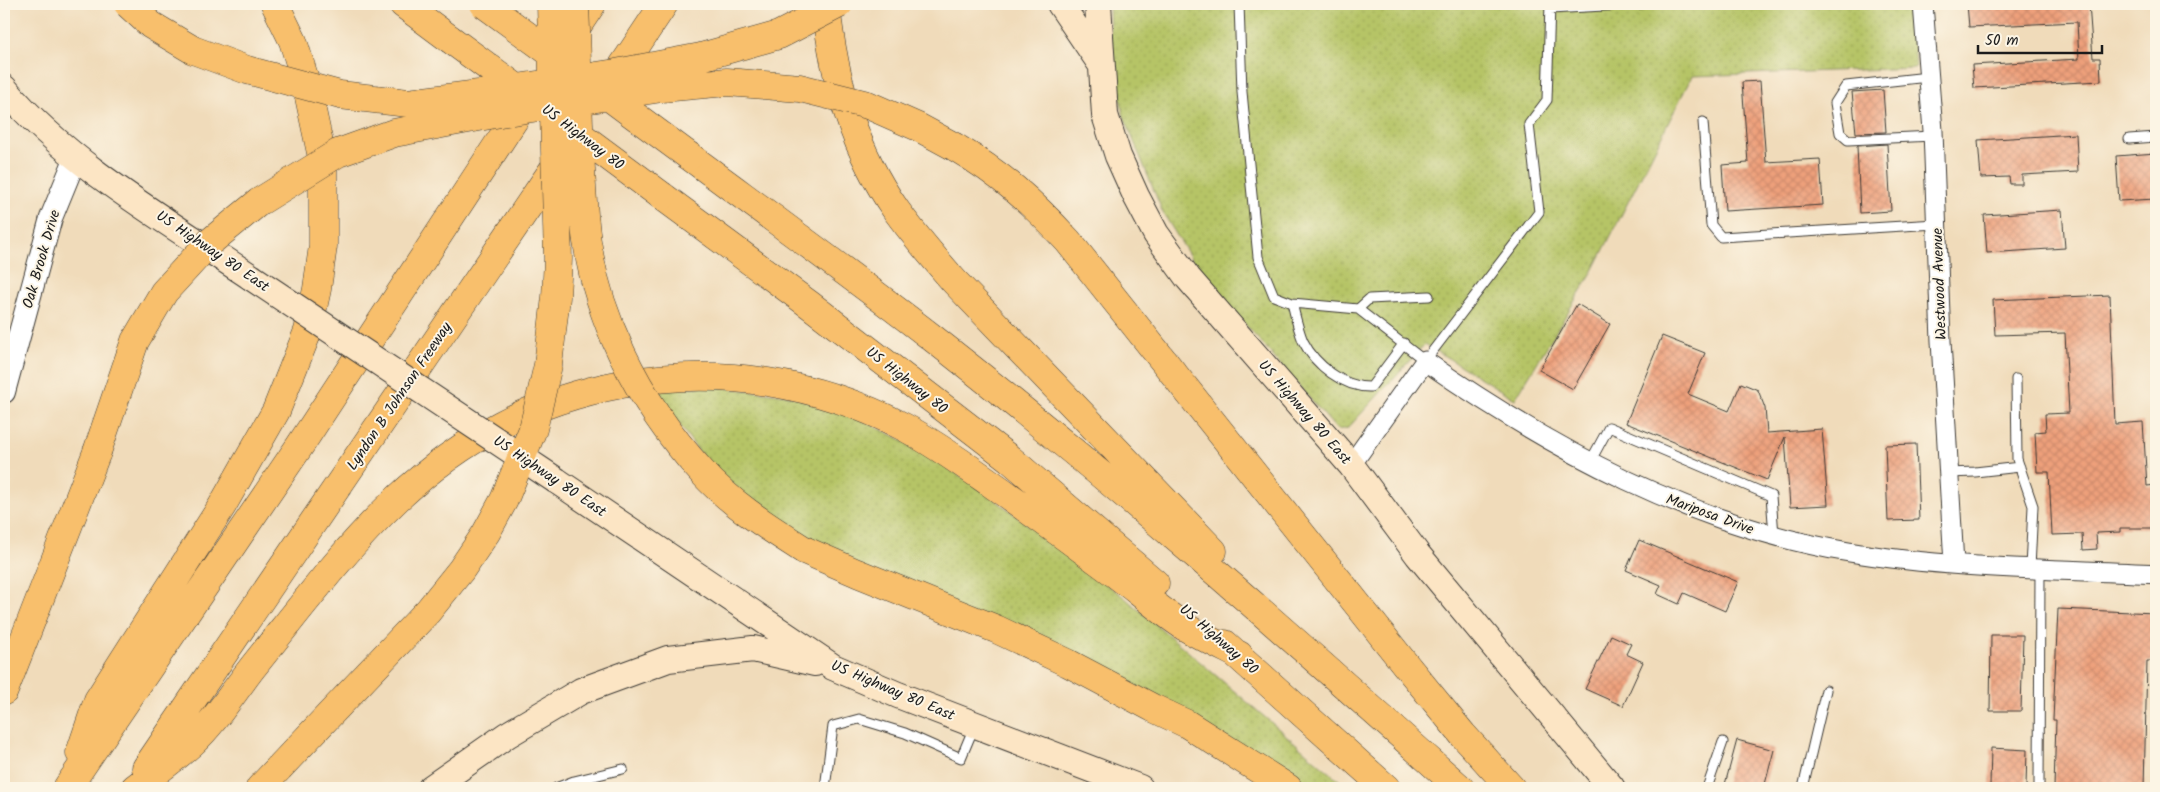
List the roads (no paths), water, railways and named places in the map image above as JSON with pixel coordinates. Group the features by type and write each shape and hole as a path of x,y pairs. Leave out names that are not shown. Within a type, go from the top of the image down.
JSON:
{"highway":[{"path":"128,4 151,25 193,50 247,70 340,95 408,103 616,73 701,57 779,34 839,4"},
{"path":"68,788 98,700 222,506 276,411 308,331 324,246 323,162 306,83 292,41 275,4"},
{"name":"US Highway 80","path":"402,4 810,305 1010,460 1239,655 1386,788"},
{"path":"484,4 835,264 938,343 1098,473 1295,640 1460,788"},
{"path":"260,788 421,618 461,570 486,533 504,500 533,429 548,365 557,269 551,4"},
{"path":"575,4 584,216 590,255 599,292 619,350 660,421 703,473 754,518 804,550 857,574 996,628 1100,679 1152,708 1187,724 1288,788"},
{"path":"68,788 294,455 494,149 592,4"},
{"name":"Lyndon B Johnson Freeway","path":"134,788 533,201 664,4"},
{"path":"826,4 829,38 840,89 856,136 874,173 900,215 921,243 954,280 1144,477 1295,640"},
{"path":"4,691 97,452 136,341 164,292 210,242 259,202 338,153 385,136 500,112 662,88 727,82 800,88 868,105 918,127 988,166 1039,209 1068,241 1405,664 1463,735 1511,788"},
{"path":"134,788 195,741 348,551 390,506 435,466 466,443 535,408 598,389 666,378 723,378 785,385 837,399 886,418 929,441 979,474 1185,627 1239,655"},
{"path":"1152,708 1182,733 1264,788"}],"main road":[{"name":"US Highway 80 East","path":"1060,4 1100,63 1105,116 1118,156 1156,234 1188,278 1351,465 1418,555 1612,788"},
{"path":"1098,4 1100,63"},
{"name":"US Highway 80 East","path":"4,88 31,117 76,157 113,184 833,667 898,695 1140,788"},
{"path":"431,788 507,735 581,691 668,659 753,649 833,667"}],"street":[{"name":"Westwood Avenue","path":"1923,4 1933,136 1948,473 1954,564"},
{"name":"Oak Brook Drive","path":"4,392 52,218 76,157"},
{"name":"Mariposa Drive","path":"1425,361 1528,426 1590,462 1675,503 1774,536 1850,552 1954,564 2156,574"},
{"path":"1351,465 1425,361"}],"lane":[{"path":"1239,4 1242,92 1258,257 1274,296 1292,303 1358,309 1425,361 1539,212 1528,124 1547,100 1550,6 1640,4"},
{"path":"1928,77 1846,86 1834,104 1840,133 1848,140 1933,136"},
{"path":"1703,122 1712,225 1721,236 1936,224"},
{"path":"2129,139 2156,137"},
{"path":"1358,309 1369,299 1429,296"},
{"path":"1292,303 1303,341 1327,372 1359,387 1371,387 1404,343"},
{"path":"2016,379 2017,459 2033,506 2039,788"},
{"path":"1590,462 1609,427 1771,496 1774,536"},
{"path":"1948,473 2020,467"},
{"path":"1803,788 1826,690"},
{"path":"825,788 833,726 858,719 905,733 961,758 976,724"},
{"path":"1707,788 1723,742"},
{"path":"556,788 574,781 623,769"},
{"path":"574,781 582,788"}]}
